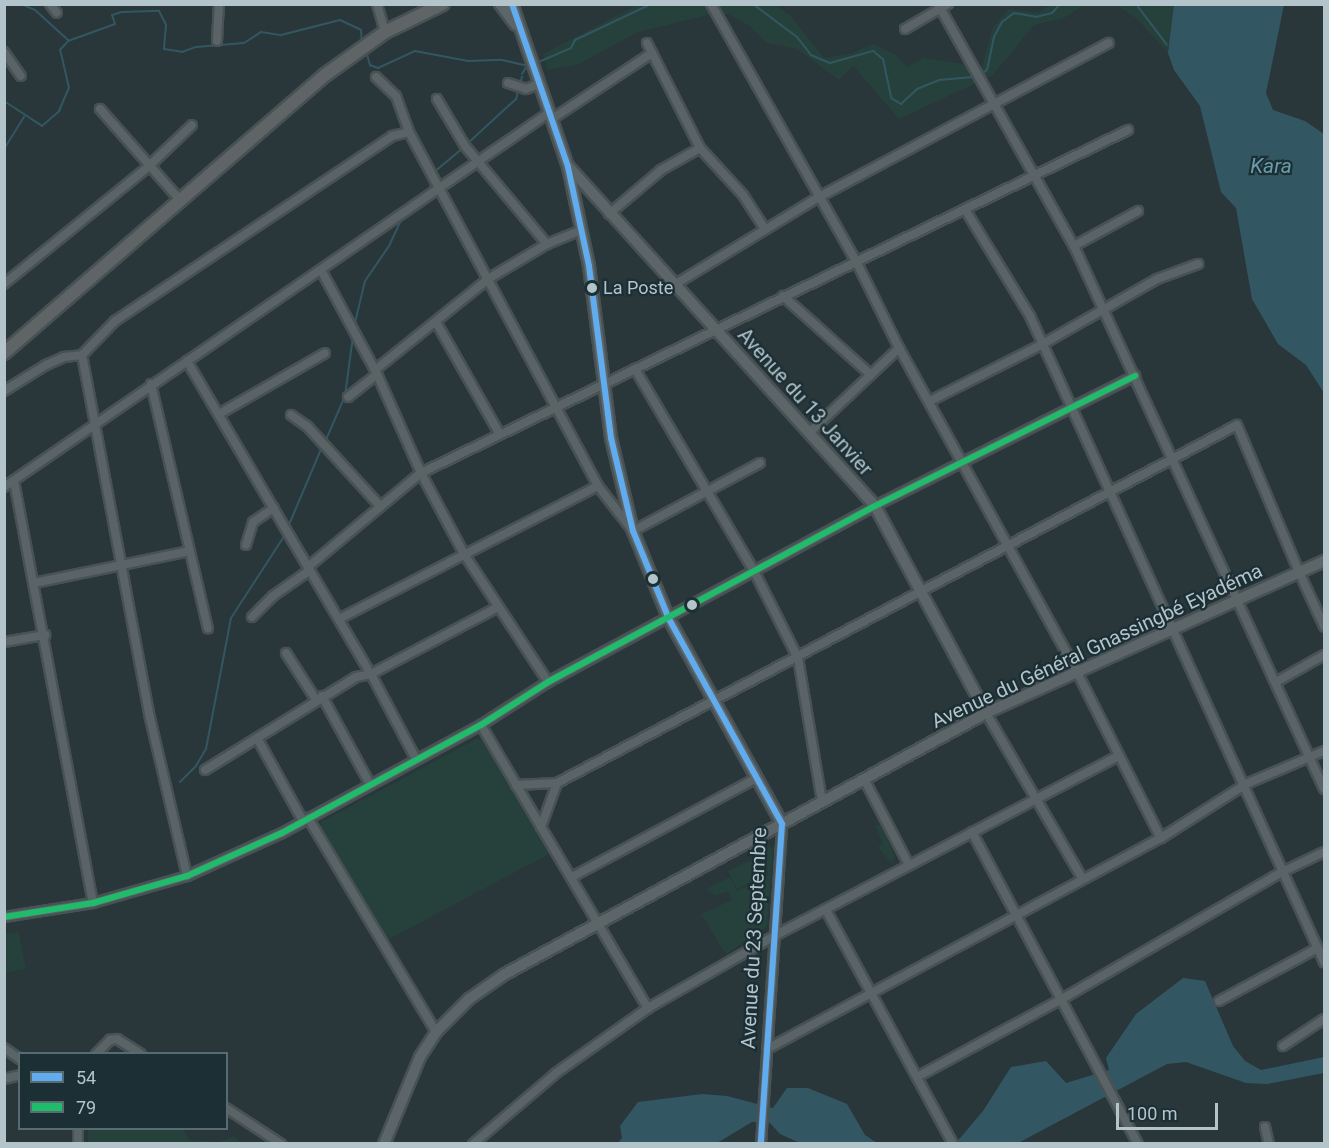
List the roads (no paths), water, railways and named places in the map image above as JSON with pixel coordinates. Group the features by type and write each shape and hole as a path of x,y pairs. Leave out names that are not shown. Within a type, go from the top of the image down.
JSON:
{"highway":[{"path":"4,353 180,200 363,47 385,32 443,4"}],"main road":[{"name":"Avenue du 23 Septembre","path":"500,4 520,29"},
{"name":"Avenue du 23 Septembre","path":"512,4 568,167 581,231 611,438 633,531 669,619 755,779 782,824"},
{"name":"Avenue du 13 Janvier","path":"568,167 875,506 986,713"},
{"name":"Avenue du Général Gnassingbé Eyadéma","path":"384,1143 412,1073 436,1032 486,986 986,713 1078,674 1173,628 1324,561"}],"street":[{"path":"50,4 57,13"},
{"path":"217,41 219,4"},
{"path":"377,4 385,32"},
{"path":"905,29 942,6 1033,177 1074,246 1324,789"},
{"path":"712,7 856,261 899,348 963,459 1078,674 1161,838"},
{"path":"647,43 700,148 742,195 765,229"},
{"path":"674,285 819,197 1109,43"},
{"path":"4,52 21,76"},
{"path":"4,487 151,384 398,218 478,159 652,53"},
{"path":"376,77 396,96 409,132 441,188 598,486 633,531 760,463"},
{"path":"508,83 526,89 539,84"},
{"path":"437,99 465,146 547,244"},
{"path":"100,110 180,200"},
{"path":"4,284 149,166 192,125"},
{"path":"252,617 273,596 421,473 499,433 557,410 603,384 856,261 966,211 1128,130"},
{"path":"4,391 46,365 64,357 82,355 115,321 392,136 409,132"},
{"path":"609,214 661,170 700,148"},
{"path":"966,211 1030,316 1041,345 1072,406 1246,784 1324,962"},
{"path":"1074,246 1138,211"},
{"path":"348,397 488,279 547,244 581,231"},
{"path":"930,401 1041,345 1102,308 1157,279 1198,264"},
{"path":"321,270 376,372 421,473 464,554 548,682"},
{"path":"783,296 871,375"},
{"path":"436,322 499,433"},
{"path":"810,432 899,348"},
{"path":"219,414 325,353"},
{"path":"82,355 97,424 150,718 188,876"},
{"path":"188,361 371,674 416,759"},
{"path":"635,369 754,571 798,658 822,802"},
{"path":"4,917 93,903 188,876 306,820 481,725 548,682 669,619 875,506 963,459 1135,375"},
{"path":"151,384 208,628"},
{"path":"291,415 319,441 380,507"},
{"path":"516,785 558,783 1237,424 1324,627"},
{"path":"14,480 45,635 93,903"},
{"path":"339,620 598,486"},
{"path":"246,545 253,522 274,508"},
{"path":"34,583 190,551"},
{"path":"205,770 356,676 371,674 498,607"},
{"path":"4,642 45,635"},
{"path":"286,652 319,698 370,784"},
{"path":"1276,682 1324,655"},
{"name":"Avenue du 13 Janvier","path":"986,713 1082,878"},
{"path":"481,725 648,1008"},
{"path":"256,738 436,1032"},
{"path":"766,1049 1082,878 1161,838 1246,784 1324,751"},
{"path":"473,1143 565,1066 648,1008 776,936 1036,797 1119,756"},
{"path":"572,877 755,779"},
{"path":"864,779 909,865"},
{"path":"541,826 558,783"},
{"name":"Avenue du 23 Septembre","path":"760,1143 782,824"},
{"path":"972,832 1138,1143"},
{"path":"917,1077 1062,999 1284,871 1324,852"},
{"path":"826,910 953,1143"},
{"path":"1220,1001 1318,948"},
{"path":"1283,1046 1324,1018"},
{"path":"97,1052 110,1040 117,1039 139,1052"},
{"path":"4,1048 18,1058"},
{"path":"228,1109 281,1143"},
{"path":"1265,1127 1269,1143"}],"water":[{"name":"Kara","path":"1174,5 1284,5 1266,93 1273,110 1305,121 1324,134 1324,393 1306,365 1278,344 1252,299 1236,208 1221,192 1200,106 1174,70 1168,53"},
{"path":"1183,978 1205,981 1233,1046 1245,1061 1261,1070 1324,1057 1324,1073 1267,1084 1246,1083 1186,1062 1167,1064 1018,1143 955,1144 983,1111 1011,1067 1046,1061 1066,1083 1109,1070 1106,1058 1136,1014"},
{"path":"787,1088 808,1088 847,1104 865,1135 877,1143 800,1143 780,1134 769,1122 752,1122 717,1143 617,1144 622,1138 620,1126 638,1102 702,1094 727,1096 773,1108"}],"waterway":[{"path":"21,4 35,10 68,40"},
{"path":"536,63 571,48 575,40 651,4"},
{"path":"753,4 797,37 811,55 830,63 873,51 883,59 891,98 901,104 917,89 939,80 976,77"},
{"path":"981,74 987,70 994,37 1002,22 1014,13 1036,17 1052,13 1060,4"},
{"path":"1136,4 1167,45"},
{"path":"4,101 42,126 59,111 69,88 60,50 68,41 115,24 112,15 122,12 159,11 166,25 164,49 182,52 196,47 244,43 261,32 281,35 340,20 361,30 362,43"},
{"path":"366,51 370,65 378,68 415,51 468,61 502,60 528,66"},
{"path":"522,74 526,67"},
{"path":"467,144 516,99 522,77"},
{"path":"4,149 24,117"},
{"path":"433,173 463,148"},
{"path":"407,206 430,188 431,182"},
{"path":"354,327 365,281 389,246 403,216"},
{"path":"325,442 345,396 353,336"},
{"path":"288,527 322,447"},
{"path":"180,782 196,766 206,749 231,618 285,535"}],"place":[{"name":"La Poste","path":"592,288"}]}
